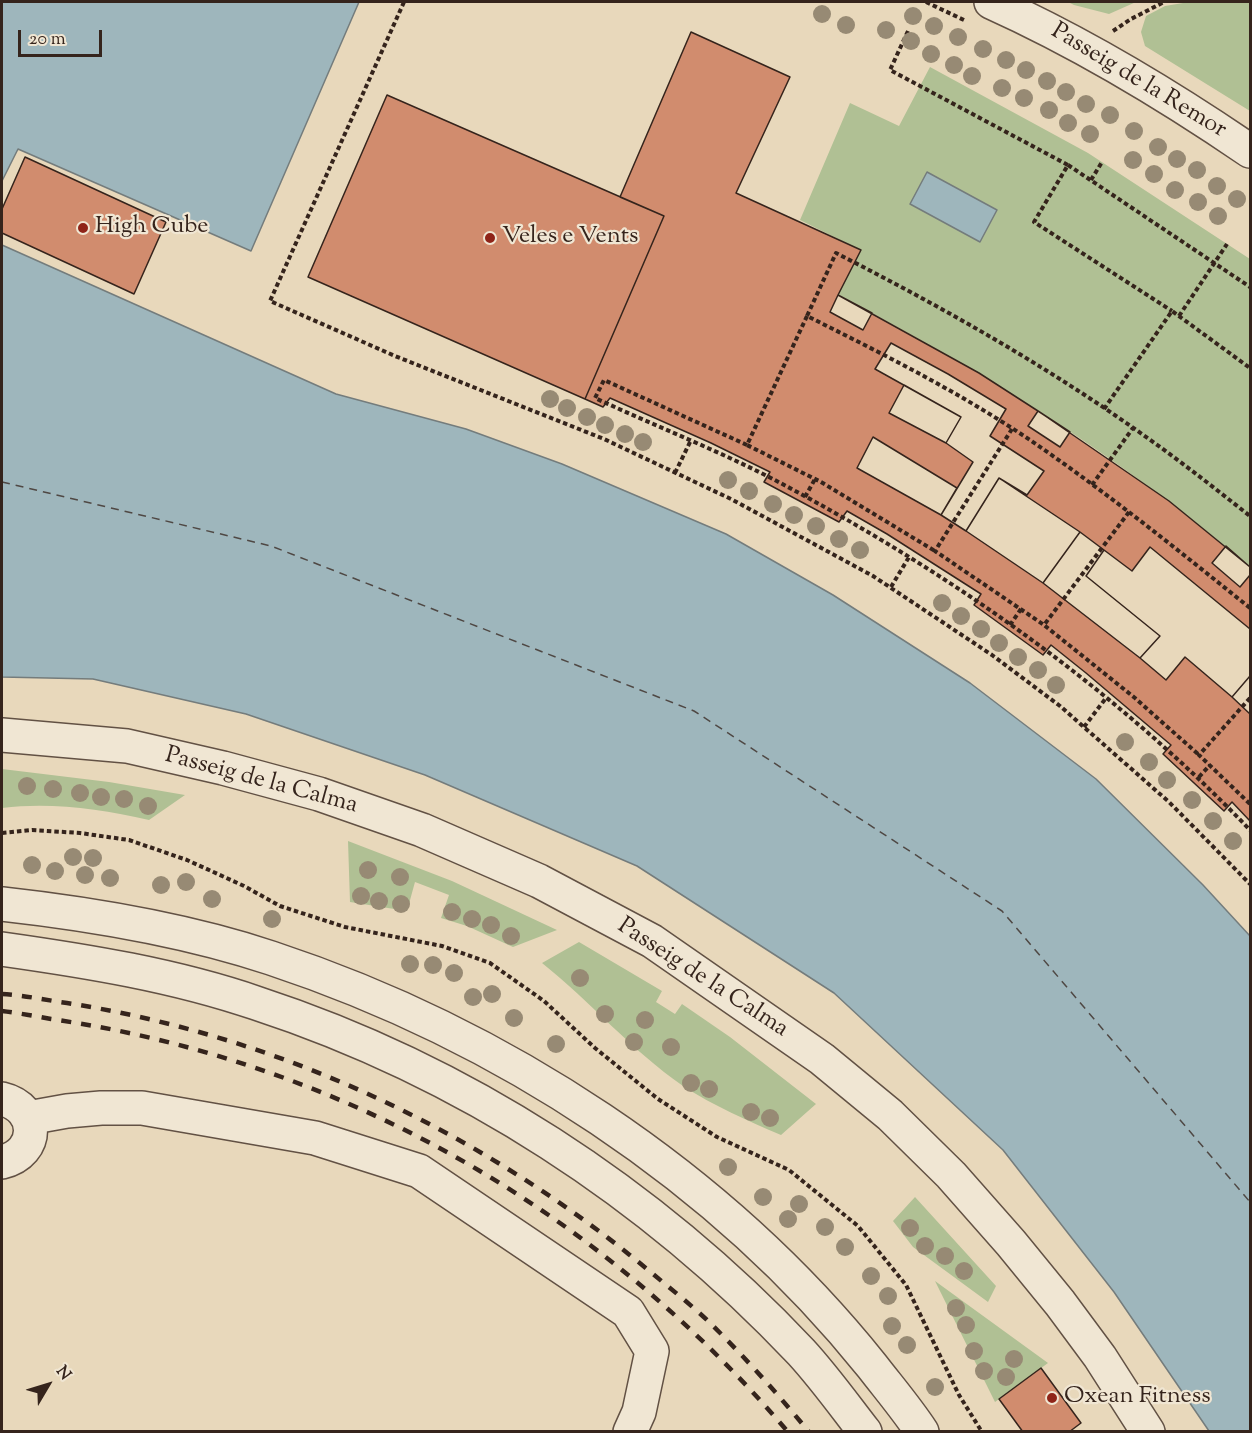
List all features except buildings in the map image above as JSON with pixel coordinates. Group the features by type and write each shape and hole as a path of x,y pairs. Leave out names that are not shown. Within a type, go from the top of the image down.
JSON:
{"street":[{"name":"Passeig de la Remor","path":"991,2 1056,33 1194,112 1251,151"},
{"name":"Passeig de la Calma","path":"2,735 127,746 223,768 319,794 422,830 539,881 652,941 822,1059 898,1123 951,1175 1032,1269 1100,1358 1148,1431"},
{"path":"2,904 62,911 170,930 270,957 374,996 468,1039 550,1086 662,1163 755,1241 837,1323 922,1431"},
{"path":"2,949 162,977 256,1002 354,1039 445,1081 527,1128 632,1199 724,1276 802,1354 865,1431"},
{"path":"2,1099 13,1102 22,1109 31,1129 29,1140 21,1154 12,1160 2,1162"},
{"path":"28,1118 101,1108 142,1108 315,1138 419,1171 628,1312 652,1351 639,1412 630,1431"}],"path":[{"path":"404,2 270,301 395,356 603,439 788,529 891,587 992,655 1084,727 1169,802 1251,884"},
{"path":"1112,33 1131,18 1164,2"},
{"path":"908,32 890,70 1068,165 1216,261 1251,287"},
{"path":"1091,180 1102,162"},
{"path":"1068,165 1034,222 1172,311 1251,368"},
{"path":"1179,316 1227,244"},
{"path":"747,445 837,253 913,292 981,331 1104,408 1251,516"},
{"path":"1104,408 1172,311"},
{"path":"807,316 909,367 1012,429 1130,512 1250,608"},
{"path":"1251,804 1135,698 1044,625 935,551 814,479 747,445 604,381 595,398 691,440 806,497 977,600 1106,698 1199,777 1251,830"},
{"path":"1092,485 1132,428"},
{"path":"935,551 1012,429"},
{"path":"675,473 691,440"},
{"path":"806,497 814,479"},
{"path":"1044,625 1130,512"},
{"path":"891,587 909,557"},
{"path":"1010,625 1021,609"},
{"path":"1084,727 1106,698"},
{"path":"1199,755 1251,698"},
{"path":"1199,777 1210,765"}],"green space":[{"path":"1068,2 1136,2 1109,14"},
{"path":"1189,2 1250,2 1250,111 1145,46 1141,32 1146,16 1165,6"},
{"path":"930,67 1088,153 1250,259 1250,567 1153,490 1052,420 946,355 838,295 860,250 800,220 850,103 899,126"},
{"path":"2,769 109,782 185,795 149,820 57,806 2,808"},
{"path":"348,841 452,881 557,930 513,947 467,926 441,918 449,895 415,882 407,911 350,902"},
{"path":"579,942 662,991 656,1002 675,1014 682,1004 730,1037 816,1104 781,1135 719,1107 683,1086 628,1042 542,963"},
{"path":"915,1197 996,1286 988,1302 913,1247 893,1221"},
{"path":"935,1281 1048,1363 995,1402"}],"water":[{"path":"2,2 359,2 251,251 18,149 2,181"},
{"path":"927,172 997,210 980,242 910,204"},
{"path":"2,245 336,394 466,429 562,464 726,534 833,595 970,683 1096,779 1203,885 1250,936 1250,1431 1209,1431 1114,1292 1003,1150 834,993 637,866 425,775 246,714 93,679 2,677"}],"ferry route":[{"path":"2,482 271,546 694,711 1002,911 1250,1202"}],"railway":[{"path":"2,994 67,1003 147,1019 226,1040 303,1067 378,1099 451,1136 521,1177 589,1224 674,1291 734,1347 809,1432"},
{"path":"2,1011 126,1032 243,1064 333,1097 418,1137 501,1184 579,1237 653,1296 723,1361 788,1432"}],"place":[{"name":"High Cube","path":"83,228"},
{"name":"Veles e Vents","path":"490,238"},
{"name":"Oxean Fitness","path":"1052,1398"}]}
